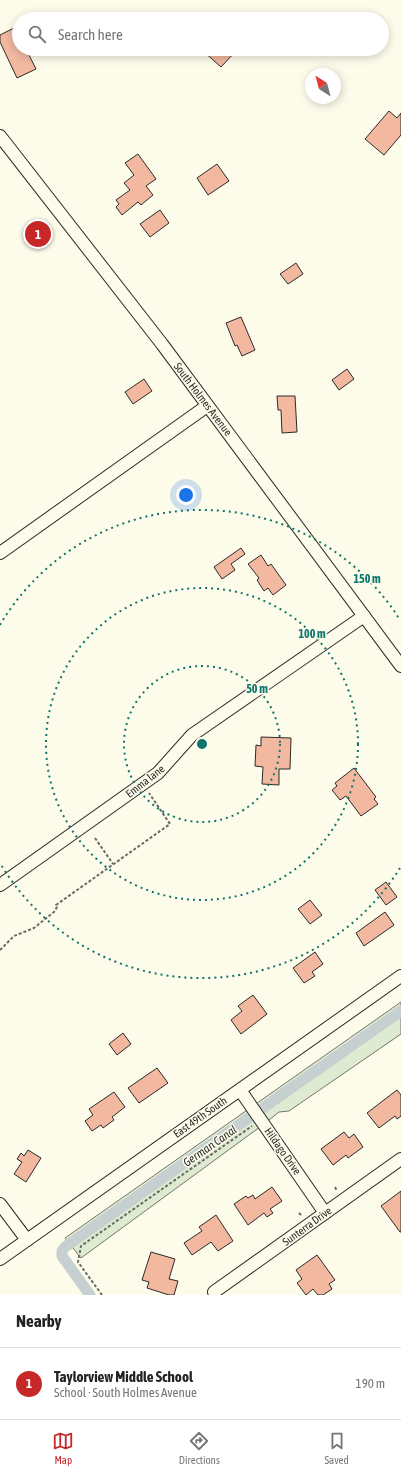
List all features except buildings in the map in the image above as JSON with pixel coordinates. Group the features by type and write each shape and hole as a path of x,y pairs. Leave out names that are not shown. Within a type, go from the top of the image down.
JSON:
{"street":[{"name":"South Holmes Avenue","path":"0,136 162,344 401,666"},
{"path":"0,553 207,406"},
{"name":"Emma lane","path":"0,885 158,773 192,735 364,616"},
{"name":"East 49th South","path":"0,1259 401,976"},
{"name":"Hildago Drive","path":"240,1090 325,1213"},
{"name":"Sunterra Drive","path":"214,1292 401,1159"},
{"path":"0,1204 27,1240"}],"path":[{"path":"0,950 14,936 34,928 54,912 57,907 56,905 170,824 146,788"},
{"path":"95,838 113,864"},
{"path":"102,1295 78,1262 81,1246 261,1119"},
{"path":"335,1187 337,1191"},
{"path":"299,1213 302,1216"}],"green space":[{"path":"401,1002 401,1034 289,1111 279,1112 81,1258 65,1238"}],"waterway":[{"name":"German Canal","path":"90,1295 62,1256 62,1251 65,1247 401,1011"}],"place":[{"name":"Taylorview Middle School","path":"38,234"}]}
